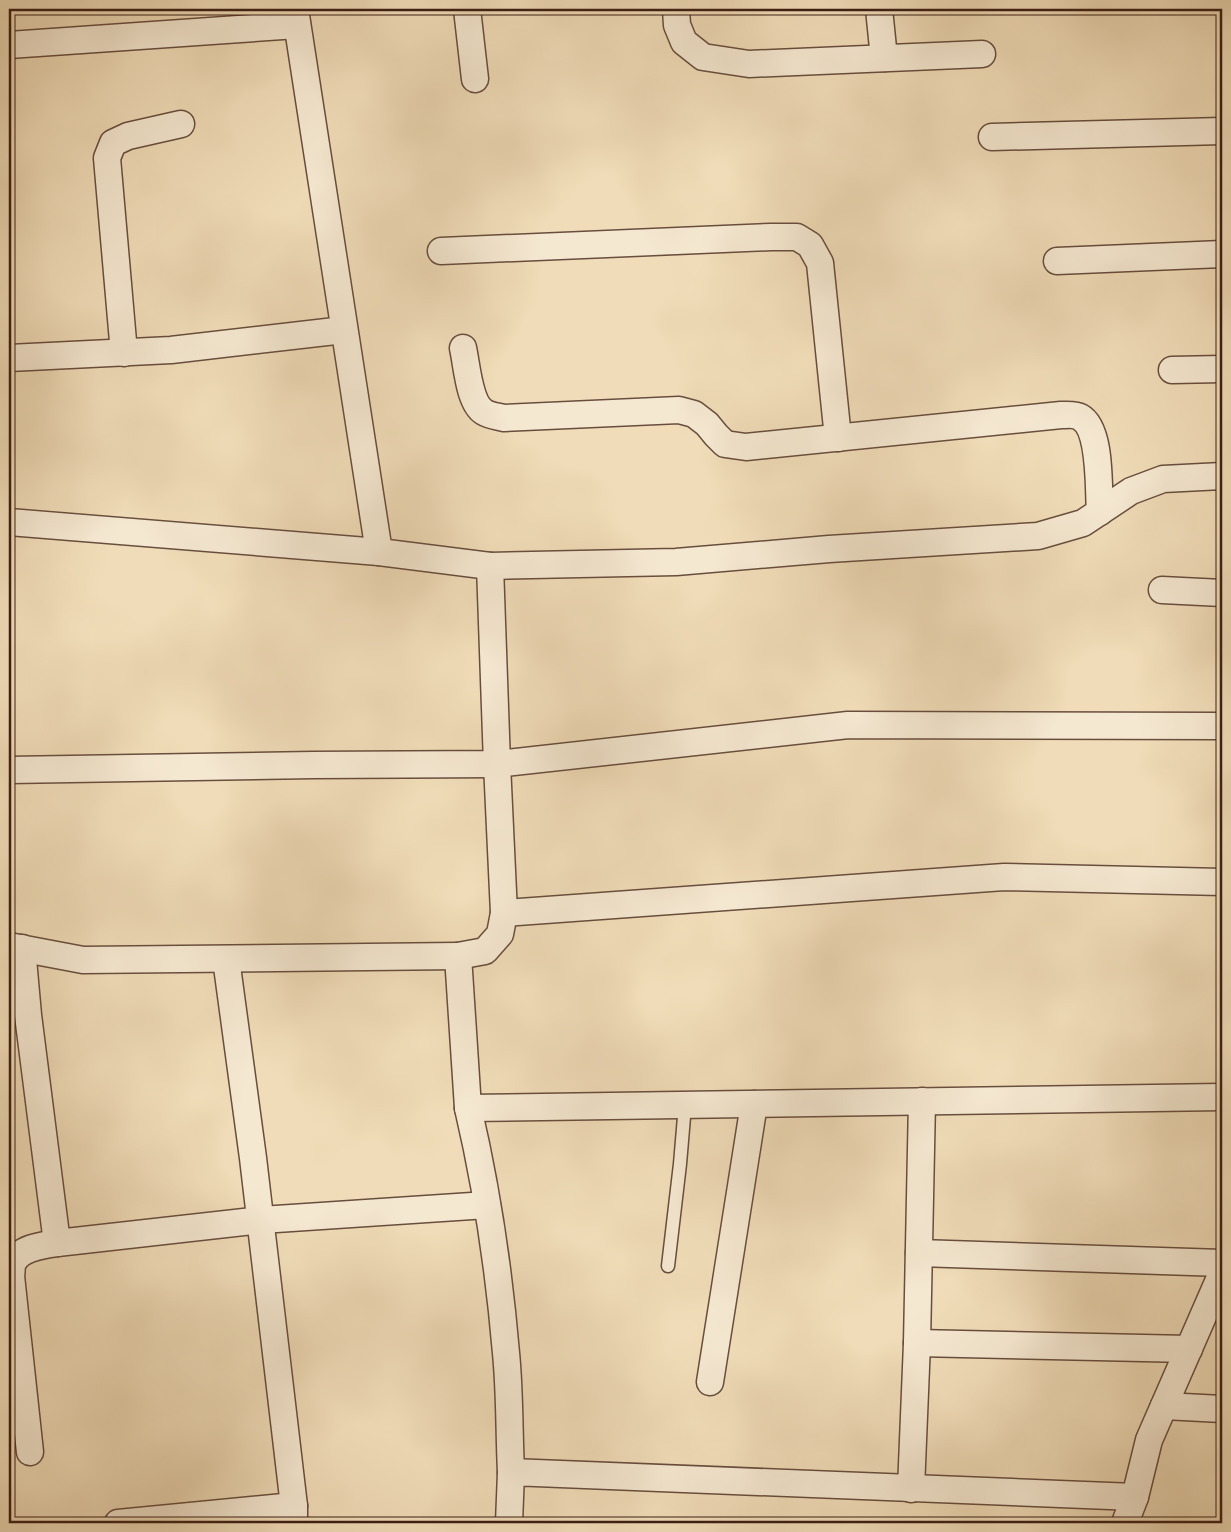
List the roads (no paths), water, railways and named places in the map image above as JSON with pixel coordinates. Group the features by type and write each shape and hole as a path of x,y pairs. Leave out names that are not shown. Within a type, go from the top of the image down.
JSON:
{"street":[{"path":"468,9 476,79"},
{"path":"676,9 677,25 684,42 703,57 749,64 982,54"},
{"path":"879,9 884,58"},
{"path":"9,45 296,17 379,552"},
{"path":"124,353 108,158 113,143 128,136 181,124"},
{"path":"992,138 1222,132"},
{"path":"441,251 771,237 797,238 810,245 820,264 838,438"},
{"path":"1057,261 1222,254"},
{"path":"9,358 171,350 344,330"},
{"path":"463,348 473,398 479,408 486,414 504,418 679,410 694,414 707,424 725,444 746,448 1061,415 1079,416 1090,425 1096,444 1100,512"},
{"path":"1172,370 1222,369"},
{"path":"9,522 379,552 490,566 676,562 829,549 1038,536 1083,523 1131,491 1163,479 1222,476"},
{"path":"57,1243 28,1015 15,947 83,960 458,956 485,951 500,934 504,913 490,566"},
{"path":"1162,590 1222,593"},
{"path":"9,770 313,764 497,764 848,725 1222,726"},
{"path":"504,913 1004,878 1222,882"},
{"path":"458,956 468,1108 481,1166 498,1279 506,1355 511,1472 509,1523"},
{"path":"118,1523 294,1514 261,1220 226,959"},
{"path":"468,1108 1222,1097"},
{"path":"911,1488 917,1343 922,1101"},
{"path":"710,1382 754,1104"},
{"path":"30,1452 11,1276 13,1262 21,1252 44,1244 261,1220 487,1206"},
{"path":"919,1253 1222,1263"},
{"path":"1125,1523 1135,1496 1149,1440 1222,1273"},
{"path":"917,1343 1189,1349"},
{"path":"1164,1406 1222,1409"},
{"path":"511,1472 1135,1496"}],"lane":[{"path":"668,1266 680,1164 684,1105"}]}
